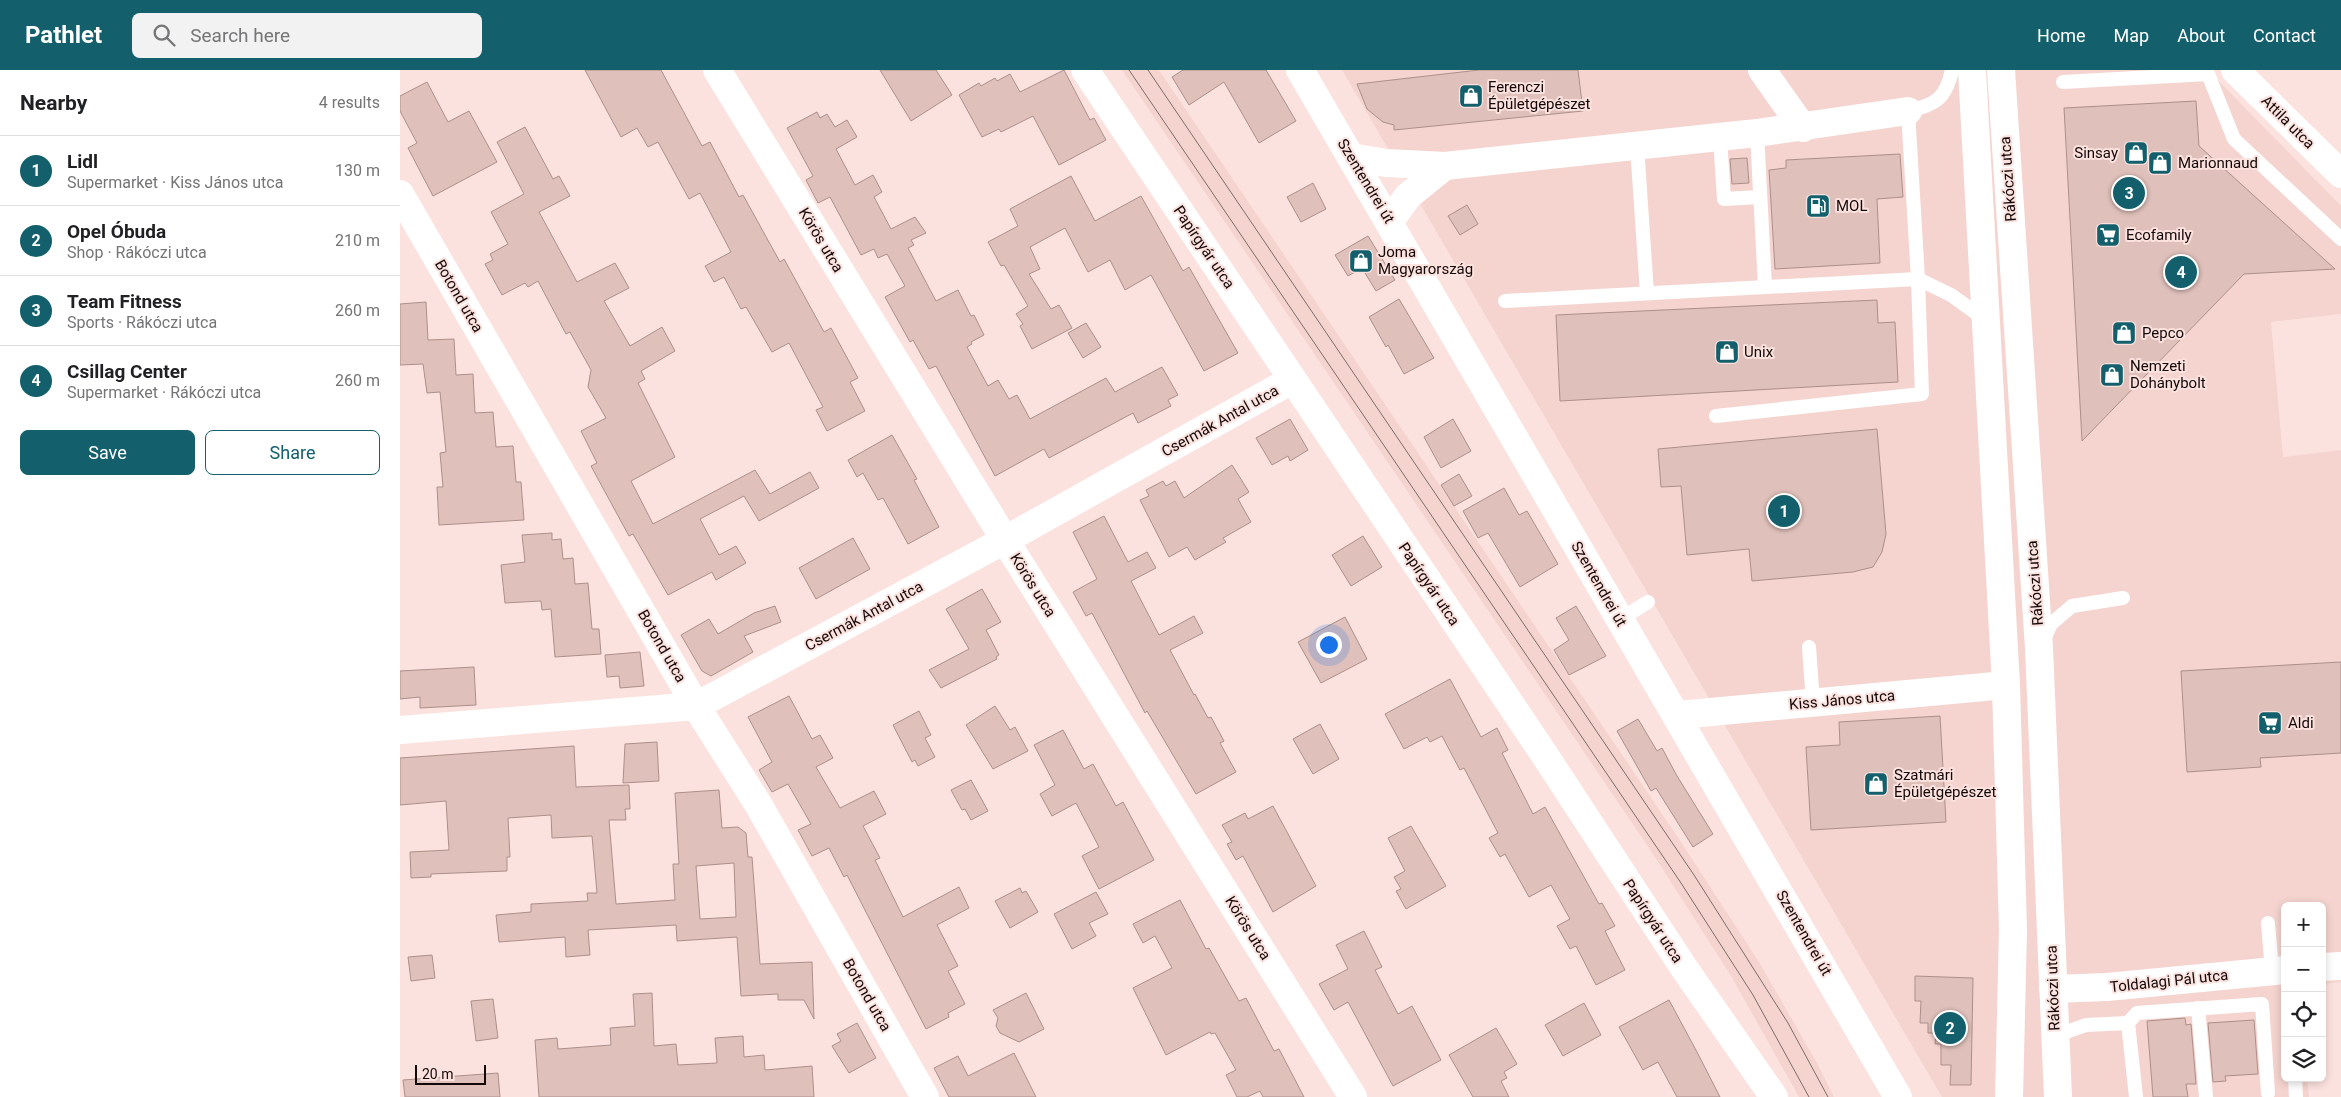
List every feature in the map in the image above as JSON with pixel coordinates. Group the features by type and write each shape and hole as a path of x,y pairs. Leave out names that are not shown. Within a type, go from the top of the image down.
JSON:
{"street":[{"name":"Körös utca","path":"717,70 1005,540 1353,1097"},
{"name":"Papírgyár utca","path":"1086,70 1292,380 1546,756 1684,968 1774,1097"},
{"name":"Szentendrei út","path":"1300,70 1390,221 1620,620 1678,715 1898,1097"},
{"path":"1762,70 1803,128"},
{"name":"Rákóczi utca","path":"1972,70 2006,685 2013,930 2009,1097"},
{"name":"Rákóczi utca","path":"2001,70 2039,648 2058,1097"},
{"name":"Attila utca","path":"2236,70 2341,174"},
{"path":"1351,157 1386,163 1445,166 1757,134 1908,111"},
{"path":"1390,221 1408,196 1445,166"},
{"name":"Botond utca","path":"400,194 696,706 758,804 924,1097"},
{"name":"Csermák Antal utca","path":"400,730 696,706 1005,540 1292,380"},
{"name":"Kiss János utca","path":"1678,715 2006,685"},
{"path":"2326,967 2341,966"},
{"name":"Toldalagi Pál utca","path":"2054,989 2107,987 2278,970"}],"lane":[{"path":"1716,416 1922,394 1918,279 1908,111 1929,106 1942,95 1948,89 1952,70"},
{"path":"2063,82 2208,74 2234,140 2341,239"},
{"path":"1757,134 1765,286"},
{"path":"1720,138 1724,199 1760,197"},
{"path":"1637,146 1646,293"},
{"path":"1506,301 1918,279 1951,295 1987,322"},
{"path":"2039,648 2051,624 2072,606 2123,598"},
{"path":"1620,620 1648,602"},
{"path":"1809,647 1813,703"},
{"path":"2268,923 2278,970"},
{"path":"2055,1036 2086,1025 2128,1023 2137,1013 2262,1004 2268,1093"},
{"path":"2198,1008 2206,1097"},
{"path":"2128,1023 2136,1097"},
{"path":"2295,1082 2296,1097"}],"shaded area":[{"path":"1122,70 1159,70 1679,839 1759,962 1817,1063 1834,1097 1799,1097 1731,976 1653,854"},
{"path":"1342,70 2208,70 2341,206 2341,314 2271,322 2283,457 2341,450 2341,982 2326,984 2326,902 2281,902 2281,1082 2307,1082 2309,1097 1942,1097"}],"building":[{"path":"585,70 661,70 702,146 710,142 739,197 743,195 780,262 784,259 824,332 831,328 858,378 850,382 865,411 827,431 816,410 823,407 789,343 772,352 746,307 741,309 724,277 714,282 705,266 731,252 700,193 689,199 658,142 648,147 637,128 621,137"},
{"path":"880,70 936,70 952,95 911,121"},
{"path":"1064,70 1090,120 1094,118 1106,140 1059,165 1033,116 1001,132 999,129 982,137 959,95 979,83 981,86 995,78 997,81 1010,74 1020,92"},
{"path":"1183,70 1266,70 1296,121 1259,143 1224,82 1189,105 1172,77"},
{"name":"Ferenczi Épületgépészet","path":"1479,70 1578,70 1583,111 1394,130 1394,125 1383,122 1367,109 1357,84"},
{"path":"427,82 448,122 469,111 497,162 433,196 408,148 417,143 400,111 400,96"},
{"path":"2196,101 2199,146 2335,269 2244,274 2082,441 2064,108"},
{"path":"817,112 820,118 827,114 835,127 847,120 857,137 836,149 855,185 873,175 882,192 874,197 891,229 915,217 926,233 911,240 914,245 908,248 936,301 958,290 971,316 974,315 984,335 971,342 972,344 967,347 988,386 998,380 1009,399 1017,395 1030,419 1106,378 1115,392 1162,367 1178,395 1168,400 1171,406 1138,423 1133,413 1049,458 1044,449 995,476 936,366 929,369 913,340 910,342 885,297 905,286 887,254 878,258 874,249 861,255 830,197 818,203 806,180 813,176 787,128"},
{"path":"525,127 553,179 559,176 570,196 539,212 577,282 615,263 629,288 604,301 630,346 662,327 675,351 641,371 645,379 638,383 675,457 631,481 653,524 755,470 770,494 810,472 819,488 759,521 744,496 700,519 719,555 736,546 746,563 716,580 712,572 668,595 633,534 629,536 591,466 597,463 581,431 606,418 588,387 591,370 570,332 566,334 538,281 528,287 525,283 502,295 485,264 493,260 490,254 508,244 491,212 524,194 497,142"},
{"name":"MOL","path":"1900,154 1903,197 1877,199 1880,263 1775,269 1769,170 1786,168 1786,160"},
{"path":"1747,158 1749,183 1732,184 1730,159"},
{"path":"1071,176 1095,221 1141,196 1183,271 1189,267 1238,353 1204,371 1151,275 1125,290 1110,260 1088,272 1065,228 1030,247 1040,269 1029,274 1051,309 1059,305 1072,328 1032,349 1020,326 1023,324 1016,314 1028,306 1004,265 1001,266 988,242 1018,226 1010,209"},
{"path":"1313,183 1326,209 1301,222 1287,197"},
{"path":"1467,205 1478,224 1460,235 1448,216"},
{"name":"Joma Magyarország","path":"1368,236 1395,280 1376,291 1362,268 1348,276 1335,255"},
{"path":"1399,299 1434,358 1404,374 1388,345 1386,347 1369,317"},
{"name":"Unix","path":"1877,300 1878,323 1895,322 1898,382 1560,401 1556,315"},
{"path":"426,302 428,340 454,339 456,375 473,374 475,413 493,412 496,447 513,446 516,482 521,482 524,520 439,525 437,487 443,487 440,453 446,452 440,392 427,393 423,364 400,365 400,304"},
{"path":"1086,323 1101,347 1083,358 1068,333"},
{"path":"1290,419 1308,450 1290,461 1288,456 1272,465 1256,438"},
{"path":"1453,419 1471,451 1441,468 1424,437"},
{"path":"1877,429 1886,534 1882,552 1873,567 1853,572 1752,581 1749,549 1687,555 1681,486 1661,487 1658,449"},
{"path":"892,435 917,479 914,480 939,527 908,544 883,498 878,500 863,473 857,477 848,460"},
{"path":"1232,465 1249,492 1238,499 1251,522 1223,538 1226,542 1195,560 1187,547 1169,557 1140,500 1149,496 1146,490 1163,481 1166,486 1175,481 1184,498"},
{"path":"1459,474 1472,496 1454,506 1441,485"},
{"path":"1504,488 1519,515 1527,511 1558,564 1520,587 1488,533 1478,538 1463,511"},
{"path":"1104,516 1128,562 1147,552 1156,568 1131,581 1159,635 1194,616 1203,633 1170,650 1194,695 1208,718 1211,717 1224,741 1220,743 1236,772 1196,794 1147,711 1145,713 1092,613 1086,616 1073,592 1097,579 1073,532"},
{"path":"552,533 552,540 561,539 563,559 573,558 575,584 588,583 592,629 599,629 601,654 555,657 551,609 542,610 541,601 505,603 501,565 525,562 522,535"},
{"path":"1363,536 1382,567 1351,586 1332,555"},
{"path":"853,538 870,569 816,599 799,568"},
{"path":"982,589 1001,622 986,630 999,655 996,657 997,659 941,688 929,670 969,649 946,609"},
{"path":"775,606 781,622 744,636 753,652 711,676 702,671 681,635 709,619 718,634 754,613"},
{"path":"1576,606 1606,656 1569,675 1554,650 1569,640 1556,618"},
{"path":"1345,617 1367,659 1321,683 1298,642"},
{"path":"640,652 644,686 620,688 619,676 607,677 605,655"},
{"name":"Aldi","path":"2341,662 2341,753 2260,758 2261,767 2187,772 2181,671"},
{"path":"474,667 476,705 420,708 420,697 400,699 400,671"},
{"path":"1450,679 1481,737 1497,728 1508,750 1502,753 1533,814 1545,807 1599,904 1602,903 1615,926 1605,931 1625,970 1596,985 1576,946 1570,949 1557,926 1570,919 1551,885 1529,897 1505,854 1500,857 1489,838 1498,833 1464,768 1460,770 1442,736 1430,742 1427,737 1404,749 1385,714"},
{"path":"789,696 812,739 820,735 833,758 816,767 840,808 874,791 886,814 863,826 880,858 875,860 903,917 959,887 969,908 937,925 958,966 948,971 965,1004 948,1013 949,1017 926,1029 847,875 844,877 829,848 812,856 798,830 811,824 788,784 772,792 759,770 772,762 748,717"},
{"path":"995,706 1010,730 1015,727 1028,751 993,769 966,725"},
{"path":"919,711 931,735 925,738 935,757 918,766 915,760 912,762 893,725"},
{"name":"Szatmári Épületgépészet","path":"1940,716 1946,822 1811,830 1806,747 1840,745 1839,722"},
{"path":"1638,719 1657,751 1662,748 1713,834 1693,847 1656,788 1651,791 1617,731"},
{"path":"1320,724 1339,759 1313,774 1293,739"},
{"path":"1063,730 1084,769 1093,764 1116,806 1123,802 1154,860 1099,889 1082,856 1099,847 1076,803 1052,816 1040,794 1055,785 1034,745"},
{"path":"657,742 659,781 623,783 625,744"},
{"path":"574,746 576,787 629,785 630,809 625,809 626,820 609,820 616,904 675,900 673,864 679,864 675,793 719,790 722,828 738,827 746,833 748,857 752,857 760,964 812,962 814,1019 804,1000 778,1000 778,994 741,996 737,937 677,941 676,925 588,930 590,955 566,957 565,937 499,942 496,915 531,912 531,904 588,901 587,893 597,893 592,836 552,838 551,815 508,818 510,857 507,857 507,871 431,874 431,877 411,878 410,852 449,850 446,801 400,805 400,758","holes":["734,863 736,917 700,919 696,866"]},
{"path":"971,780 988,811 971,820 965,809 962,810 951,790"},
{"path":"1273,806 1316,886 1273,912 1243,856 1236,860 1227,844 1232,842 1222,825 1245,813 1248,819"},
{"path":"1411,826 1446,886 1406,909 1396,891 1401,889 1394,877 1405,871 1388,838"},
{"path":"1020,888 1022,893 1026,891 1038,912 1010,928 995,901"},
{"path":"1096,892 1108,914 1089,923 1096,936 1072,949 1054,914"},
{"path":"1180,900 1206,949 1209,948 1239,1001 1246,998 1274,1051 1279,1049 1304,1097 1263,1097 1260,1091 1247,1097 1237,1097 1226,1075 1236,1070 1215,1033 1211,1034 1210,1032 1166,1055 1133,988 1172,968 1155,936 1143,943 1133,924"},
{"path":"1364,931 1382,967 1375,970 1398,1014 1412,1006 1441,1060 1393,1086 1348,1002 1334,1010 1319,984 1348,969 1336,945"},
{"path":"432,955 435,978 411,981 408,957"},
{"path":"1915,976 1973,978 1971,1085 1950,1085 1951,1065 1941,1065 1941,1044 1935,1044 1936,1033 1928,1033 1928,1023 1920,1023 1921,1001 1915,1001"},
{"path":"652,993 654,1046 676,1044 678,1065 717,1063 715,1038 743,1036 744,1057 764,1055 765,1070 812,1066 814,1097 539,1097 535,1040 557,1038 558,1049 611,1045 610,1028 635,1026 633,994"},
{"path":"1026,993 1044,1029 1019,1042 1000,1033 996,1026 998,1018 993,1010"},
{"path":"493,999 498,1038 476,1041 471,1001"},
{"path":"1669,1000 1720,1097 1677,1097 1658,1062 1643,1070 1619,1027"},
{"path":"1584,1003 1601,1035 1563,1056 1545,1025"},
{"path":"2185,1018 2186,1025 2191,1024 2196,1084 2186,1084 2188,1097 2153,1097 2147,1021"},
{"path":"2254,1020 2258,1074 2225,1076 2226,1081 2213,1082 2208,1023"},
{"path":"857,1023 876,1058 849,1073 832,1046 841,1041 837,1034"},
{"path":"1496,1028 1517,1064 1504,1072 1507,1078 1501,1081 1509,1097 1473,1097 1449,1055"},
{"path":"1014,1053 1036,1097 949,1097 934,1068 958,1056 968,1076"},
{"path":"498,1073 500,1097 405,1097 403,1080"}],"tram line":[{"path":"1129,70 1681,883 1753,995 1809,1097"},
{"path":"1148,70 1694,875 1788,1023 1828,1097"}],"place":[{"name":"Ferenczi Épületgépészet","path":"1471,96"},
{"name":"Sinsay","path":"2136,153"},
{"name":"Marionnaud","path":"2160,163"},
{"name":"Team Fitness","path":"2129,193"},
{"name":"MOL","path":"1818,206"},
{"name":"Ecofamily","path":"2108,235"},
{"name":"Joma Magyarország","path":"1361,261"},
{"name":"Csillag Center","path":"2181,272"},
{"name":"Pepco","path":"2124,333"},
{"name":"Unix","path":"1727,352"},
{"name":"Nemzeti Dohánybolt","path":"2112,375"},
{"name":"Lidl","path":"1784,511"},
{"name":"Aldi","path":"2270,723"},
{"name":"Szatmári Épületgépészet","path":"1876,784"},
{"name":"Opel Óbuda","path":"1950,1028"}]}
